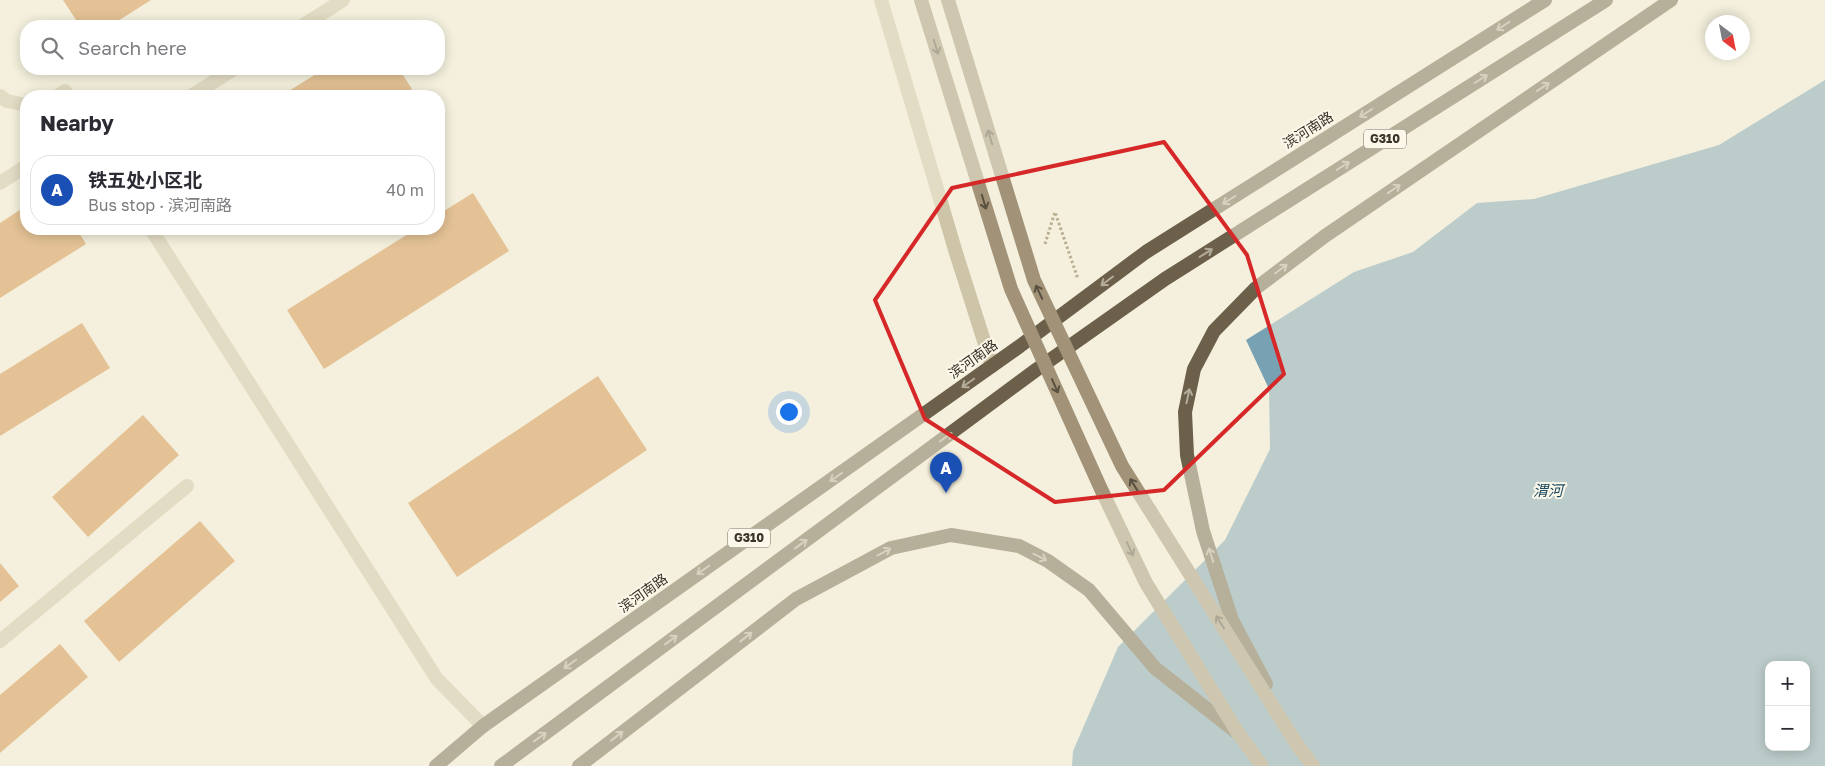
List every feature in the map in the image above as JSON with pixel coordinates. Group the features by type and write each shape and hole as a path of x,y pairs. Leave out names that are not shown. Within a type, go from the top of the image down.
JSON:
{"highway":[{"name":"滨河南路","path":"436,766 483,726 1065,314 1146,252 1545,0"},
{"name":"G310","path":"501,766 1081,337 1165,279 1606,0"},
{"path":"1296,743 1232,620 1203,531 1186,447 1185,412 1194,369 1214,331 1256,288 1325,236 1671,0"},
{"path":"579,766 796,599 891,548 951,535 1020,546 1048,560 1089,590 1156,668 1238,733"}],"main road":[{"path":"921,0 1011,289 1101,489 1146,583 1238,733 1262,766"},
{"path":"948,0 1034,280 1122,466 1296,743 1313,766"}],"street":[{"path":"311,20 343,0"},
{"path":"880,0 992,366"},
{"path":"201,90 224,75"},
{"path":"0,96 8,101 20,104"},
{"path":"0,183 20,170"},
{"path":"155,235 437,679 483,726"},
{"path":"0,641 187,486"}],"path":[{"path":"1045,246 1055,212 1085,298"}],"highlighted area":[{"path":"1164,142 1247,255 1284,374 1164,490 1055,502 925,419 875,300 952,188"}],"water":[{"name":"渭河","path":"1825,80 1825,766 1072,766 1073,751 1118,647 1225,540 1270,449 1269,389 1246,340 1354,272 1413,252 1477,203 1534,199 1719,145"}],"building":[{"path":"63,0 151,0 119,20 76,20"},
{"path":"314,75 403,75 412,89 410,90 291,90"},
{"path":"473,193 509,251 324,369 287,310 406,235 445,235 445,210"},
{"path":"20,210 20,235 81,235 86,244 0,298 0,223"},
{"path":"82,323 110,368 0,436 0,374"},
{"path":"598,376 647,450 457,577 408,503"},
{"path":"143,415 179,455 88,537 52,497"},
{"path":"200,521 235,561 119,662 84,621"},
{"path":"0,563 19,586 0,602"},
{"path":"60,644 88,677 0,753 0,695"}],"place":[{"name":"铁五处小区北","path":"946,493"}]}
